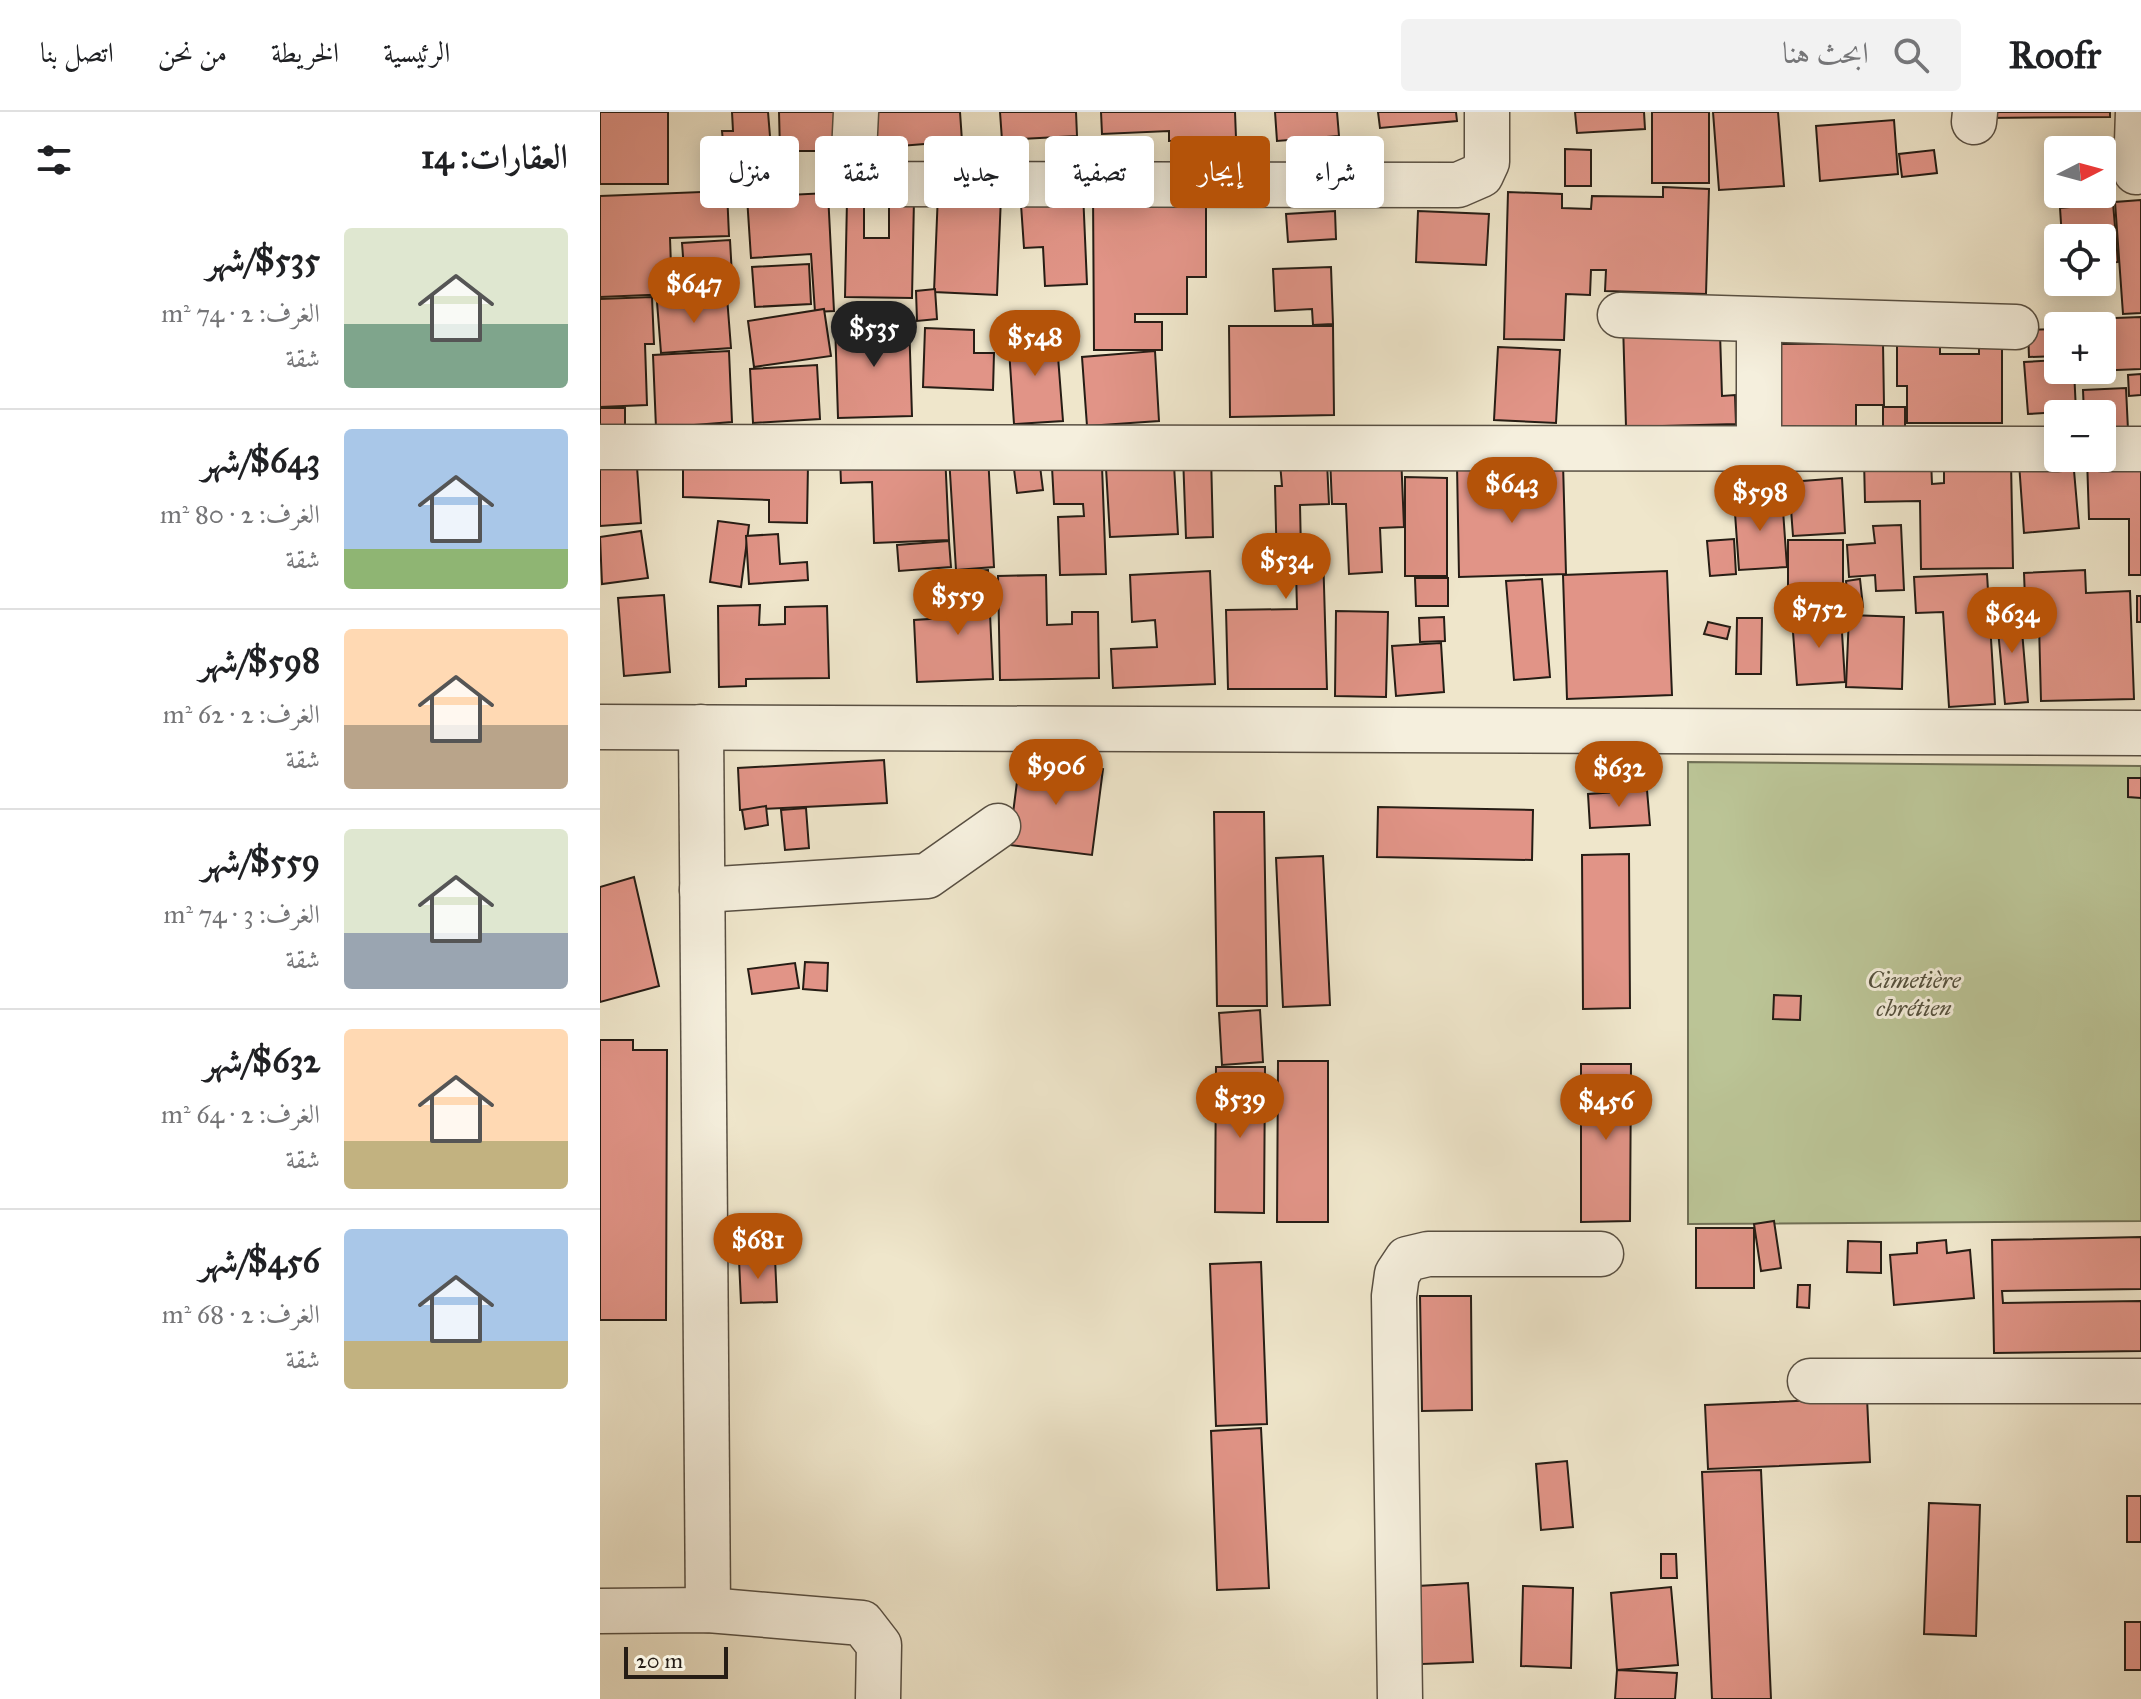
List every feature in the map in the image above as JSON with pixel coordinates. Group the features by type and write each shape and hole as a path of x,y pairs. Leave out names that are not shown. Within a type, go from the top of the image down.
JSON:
{"street":[{"path":"856,112 854,153 857,174 871,184 1458,185 1481,175 1487,162 1487,112"},
{"path":"2136,172 2138,112"},
{"path":"1620,315 2016,327"},
{"path":"1759,320 1759,449"},
{"path":"600,447 2044,449"},
{"path":"2116,449 2141,449"},
{"path":"600,727 2141,733"},
{"path":"701,727 708,1610"},
{"path":"702,890 927,876 998,826"},
{"path":"1400,1699 1394,1296 1397,1274 1407,1259 1428,1254 1601,1254"},
{"path":"1810,1381 2141,1381"},
{"path":"600,1611 708,1610 862,1623 879,1645 878,1699"}],"green space":[{"name":"Cimetière chrétien","path":"1688,762 2141,766 2141,1221 1688,1224"}],"building":[{"path":"600,112 668,112 668,184 600,184"},
{"path":"732,112 768,112 770,136 722,136 722,131 733,131"},
{"path":"779,112 835,112 836,136 815,136 815,151 799,151 799,136 780,136"},
{"path":"872,112 960,112 962,136 924,136 924,144 908,145 908,136 874,136"},
{"path":"1000,112 1076,112 1077,136 1029,139 1029,136 1002,136"},
{"path":"1101,112 1235,112 1236,136 1170,136 1169,141 1169,131 1102,134"},
{"path":"1275,112 1337,112 1339,136 1286,136 1286,140 1277,141"},
{"path":"1378,112 1456,112 1457,121 1380,128"},
{"path":"1575,112 1644,112 1645,129 1577,133"},
{"path":"1652,112 1709,112 1709,183 1652,183"},
{"path":"1713,112 1778,112 1784,186 1719,190"},
{"path":"1985,112 2110,112 2110,117 1985,118"},
{"path":"1894,120 1898,174 1820,181 1816,126"},
{"path":"1565,149 1591,150 1591,186 1565,186"},
{"path":"1934,150 1937,173 1902,177 1899,154"},
{"path":"1663,187 1709,189 1706,294 1605,291 1606,270 1591,270 1590,295 1566,294 1564,340 1504,339 1508,192 1562,194 1562,208 1591,209 1592,196 1663,197"},
{"path":"1029,190 1045,191 1045,208 1084,208 1087,284 1045,286 1043,247 1024,248 1021,208 1029,208"},
{"path":"1154,190 1170,190 1170,208 1206,208 1206,277 1187,277 1187,314 1135,314 1135,322 1162,322 1162,350 1094,350 1093,208 1154,208"},
{"path":"700,192 700,208 728,208 729,236 670,238 672,294 600,297 600,196"},
{"path":"799,194 815,194 815,208 829,208 834,311 815,312 811,254 751,258 748,208 799,208"},
{"path":"908,199 914,199 912,298 845,297 847,208 864,208 864,238 889,238 889,208 908,208"},
{"path":"2141,200 2141,313 2123,314 2116,202"},
{"path":"937,208 1001,208 997,295 934,292"},
{"path":"2060,208 2113,208 2115,224 2061,224"},
{"path":"1335,211 1336,239 1288,242 1286,214"},
{"path":"1418,211 1489,214 1486,265 1416,262"},
{"path":"730,240 733,294 686,297 682,243"},
{"path":"809,264 811,304 755,307 752,267"},
{"path":"1331,267 1333,324 1313,325 1312,309 1275,311 1273,269"},
{"path":"935,289 937,319 917,321 916,291"},
{"path":"652,297 654,344 645,344 647,405 600,407 600,299"},
{"path":"727,297 731,348 661,353 657,302"},
{"path":"824,309 831,356 754,367 748,321"},
{"path":"2141,317 2141,369 2116,370 2116,318"},
{"path":"909,320 912,416 838,418 835,322"},
{"path":"1623,323 1720,333 1722,396 1735,395 1736,424 1626,427"},
{"path":"1229,326 1333,326 1334,415 1230,417"},
{"path":"925,328 974,330 974,353 994,353 993,390 923,387"},
{"path":"2044,329 2044,356 2029,357 2028,330"},
{"path":"1897,330 1940,330 1940,354 1979,354 1979,331 2002,331 2002,423 1907,423 1907,386 1897,386"},
{"path":"1056,331 1063,421 1014,424 1008,334"},
{"path":"1883,343 1884,405 1856,405 1856,429 1775,430 1774,344"},
{"path":"1498,347 1560,350 1556,423 1494,420"},
{"path":"729,351 732,422 656,428 653,355"},
{"path":"1155,351 1159,421 1087,426 1082,357"},
{"path":"2044,361 2044,384 2075,384 2075,400 2044,400 2044,413 2028,414 2024,362"},
{"path":"817,365 820,419 753,423 750,369"},
{"path":"2141,374 2141,395 2129,396 2128,375"},
{"path":"2126,388 2128,430 2116,430 2116,400 2083,400 2083,390"},
{"path":"1883,407 1905,407 1905,435 1883,435"},
{"path":"600,408 625,408 625,427 600,427"},
{"path":"945,453 949,540 874,543 872,482 841,483 840,458"},
{"path":"1211,454 1213,537 1186,538 1183,455"},
{"path":"1401,454 1404,527 1380,528 1382,572 1349,574 1346,504 1332,504 1330,457"},
{"path":"988,455 994,567 956,570 949,457"},
{"path":"2141,456 2141,575 2129,575 2129,519 2089,519 2087,472 2116,472 2116,457"},
{"path":"1039,458 1043,490 1017,493 1013,461"},
{"path":"1931,459 1932,484 1944,483 1944,462 2011,461 2013,568 1921,569 1920,501 1865,502 1864,460"},
{"path":"683,460 808,464 807,523 769,522 769,500 683,497"},
{"path":"2044,461 2044,472 2074,472 2079,528 2024,533 2019,463"},
{"path":"1327,462 1329,504 1300,505 1301,552 1323,552 1327,689 1228,689 1226,610 1297,609 1296,570 1277,570 1275,486 1282,486 1280,463"},
{"path":"1544,463 1563,463 1566,574 1459,577 1457,465 1475,464 1476,501 1496,500 1496,476 1544,475"},
{"path":"1174,465 1178,534 1110,537 1106,468"},
{"path":"1102,466 1106,574 1060,575 1058,517 1084,516 1083,504 1054,504 1052,467"},
{"path":"637,467 641,523 600,526 600,469"},
{"path":"1405,477 1447,478 1447,576 1405,576"},
{"path":"1842,478 1845,533 1793,536 1789,482"},
{"path":"1782,496 1787,567 1739,570 1734,499"},
{"path":"718,521 749,525 741,587 710,582"},
{"path":"1901,525 1904,590 1876,591 1875,575 1849,577 1847,545 1875,543 1873,526"},
{"path":"641,531 648,578 602,584 600,537"},
{"path":"778,534 780,564 807,562 808,580 749,584 746,536"},
{"path":"1734,539 1736,574 1710,576 1707,541"},
{"path":"1788,540 1843,540 1843,605 1788,605"},
{"path":"949,541 951,567 899,571 897,545"},
{"path":"988,570 993,679 917,682 914,620 960,617 958,572"},
{"path":"2085,570 2086,593 2130,591 2134,699 2041,701 2039,625 2026,626 2024,573"},
{"path":"1210,571 1215,684 1113,688 1111,649 1157,647 1155,620 1132,622 1130,575"},
{"path":"1667,571 1672,695 1567,699 1563,575"},
{"path":"1987,574 1995,704 1949,707 1943,612 1916,613 1914,577"},
{"path":"1046,575 1047,625 1072,624 1072,612 1098,612 1099,678 1000,680 998,576"},
{"path":"1415,578 1448,578 1448,606 1416,606"},
{"path":"1542,579 1550,677 1514,680 1506,581"},
{"path":"1860,579 1863,607 1849,609 1846,581"},
{"path":"664,595 670,672 624,676 618,598"},
{"path":"2137,596 2141,596 2141,622 2137,622"},
{"path":"760,605 759,625 785,624 785,607 827,606 829,678 746,679 746,686 719,687 718,606"},
{"path":"2020,607 2028,702 2005,704 1996,609"},
{"path":"1336,611 1388,612 1386,697 1335,696"},
{"path":"1849,615 1904,617 1902,689 1846,687"},
{"path":"1841,616 1845,682 1797,685 1792,619"},
{"path":"1444,617 1445,641 1420,642 1419,618"},
{"path":"1737,618 1762,618 1761,674 1736,674"},
{"path":"1708,622 1730,627 1727,639 1704,634"},
{"path":"1441,643 1444,692 1396,696 1392,646"},
{"path":"1020,758 1103,769 1092,855 1009,845"},
{"path":"884,760 887,803 740,810 738,768"},
{"path":"2128,778 2141,778 2141,798 2128,797"},
{"path":"1647,790 1650,825 1590,828 1588,794"},
{"path":"766,806 768,825 745,829 742,810"},
{"path":"1378,807 1533,810 1532,860 1377,857"},
{"path":"806,808 809,848 785,850 781,810"},
{"path":"1214,812 1264,812 1267,1006 1217,1006"},
{"path":"1629,854 1630,1008 1583,1009 1582,855"},
{"path":"1323,856 1330,1005 1283,1007 1276,858"},
{"path":"634,877 659,986 600,1002 600,887"},
{"path":"805,962 828,963 827,991 803,989"},
{"path":"795,963 799,988 752,994 748,969"},
{"path":"1774,995 1801,996 1800,1020 1773,1019"},
{"path":"1260,1010 1263,1062 1222,1065 1219,1013"},
{"path":"600,1040 633,1040 633,1050 667,1050 666,1320 600,1320"},
{"path":"1278,1061 1328,1061 1328,1222 1277,1222"},
{"path":"1581,1064 1631,1064 1630,1221 1581,1222"},
{"path":"1216,1067 1265,1067 1264,1213 1215,1212"},
{"path":"1774,1221 1781,1268 1761,1271 1754,1224"},
{"path":"1696,1228 1754,1228 1754,1288 1696,1288"},
{"path":"2141,1237 2141,1289 2002,1291 2003,1303 2141,1301 2141,1351 1994,1353 1992,1240"},
{"path":"1946,1240 1947,1253 1970,1250 1974,1298 1894,1305 1890,1255 1917,1253 1917,1243"},
{"path":"1848,1241 1881,1242 1881,1273 1847,1272"},
{"path":"775,1258 777,1302 741,1303 739,1260"},
{"path":"1261,1262 1267,1424 1216,1426 1210,1264"},
{"path":"1798,1285 1810,1285 1809,1308 1797,1307"},
{"path":"1420,1296 1471,1296 1472,1410 1422,1411"},
{"path":"1867,1398 1870,1462 1708,1469 1705,1405"},
{"path":"1261,1428 1269,1588 1217,1590 1211,1431"},
{"path":"1567,1461 1573,1527 1541,1530 1536,1464"},
{"path":"1761,1470 1771,1699 1712,1699 1702,1472"},
{"path":"2127,1496 2141,1496 2141,1542 2127,1542"},
{"path":"1929,1503 1980,1505 1976,1636 1924,1634"},
{"path":"1661,1554 1676,1554 1677,1578 1661,1578"},
{"path":"1468,1583 1473,1662 1422,1664 1418,1586"},
{"path":"1523,1586 1573,1588 1571,1668 1521,1666"},
{"path":"1671,1587 1678,1665 1617,1670 1611,1593"},
{"path":"2125,1622 2141,1622 2141,1670 2125,1670"},
{"path":"1617,1670 1677,1673 1675,1699 1615,1699"}]}
